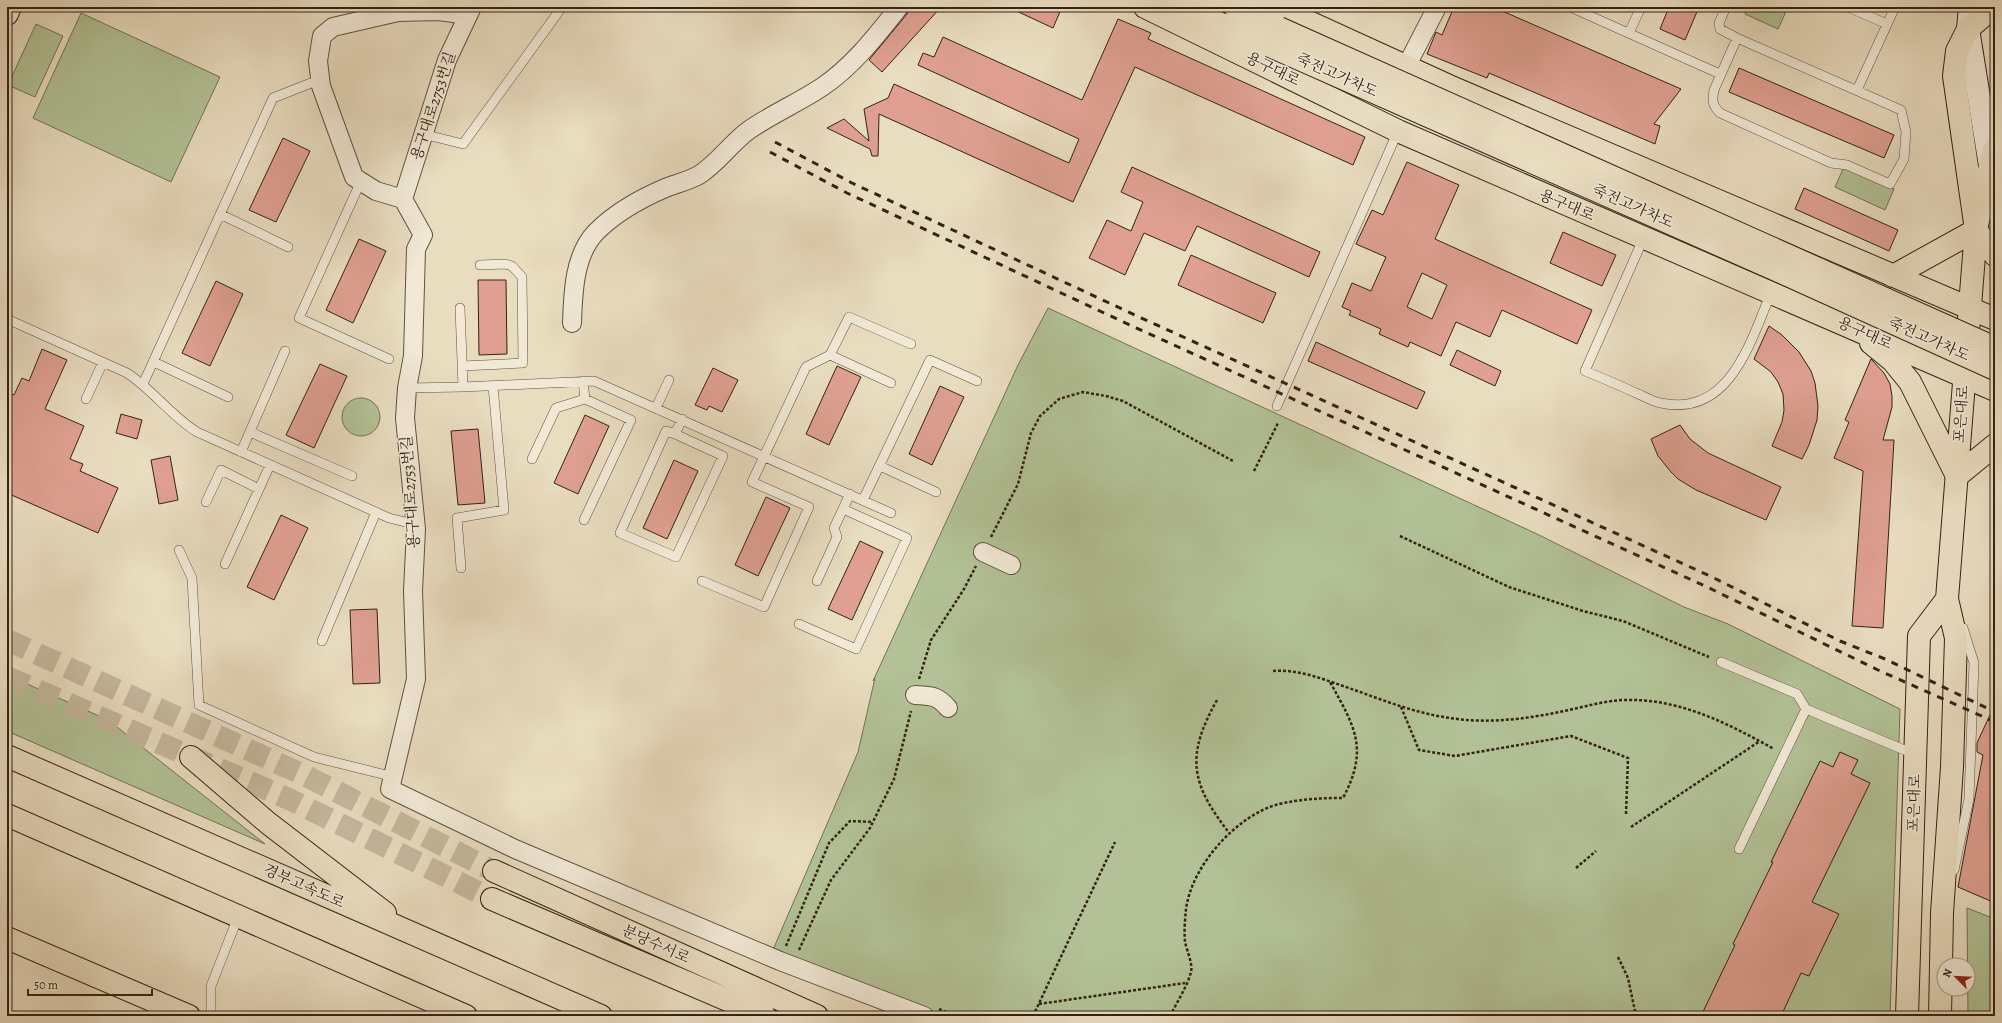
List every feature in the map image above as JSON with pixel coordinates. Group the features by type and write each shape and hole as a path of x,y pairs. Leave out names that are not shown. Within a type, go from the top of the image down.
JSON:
{"main road":[{"name":"용구대로","path":"1145,7 1398,131 1995,390"},
{"name":"용구대로","path":"1183,7 1275,27 1406,66 1449,86 1995,319"},
{"name":"용구대로","path":"1235,7 1275,27"},
{"name":"포은대로","path":"1976,230 1954,76 1957,51 1968,29 1989,11 1995,8"},
{"name":"죽전고가차도","path":"1275,27 1995,348"},
{"name":"죽전고가차도","path":"1275,27 1783,273 1995,369"},
{"name":"포은대로","path":"1940,1016 1942,913 1952,767 1956,638 1947,599 1976,230 1993,157"},
{"path":"1893,276 1976,230 1995,255"},
{"path":"1851,328 1893,361 1910,382 1957,476 1995,444"},
{"name":"포은대로","path":"1907,1016 1919,636 1947,599"},
{"name":"경부고속도로","path":"7,756 601,1016"},
{"path":"191,757 268,823 412,934"},
{"path":"7,815 466,1016"},
{"name":"분당수서로","path":"494,871 817,1016"},
{"name":"분당수서로","path":"492,899 765,1016"},
{"path":"7,938 189,1016"}],"street":[{"path":"7,14 10,7"},
{"path":"572,323 573,292 578,270 584,250 596,232 636,204 662,190 700,174 731,144 749,130 822,87 848,66 899,7"},
{"path":"1406,66 1437,7"},
{"path":"1970,7 1968,29 1993,157"},
{"name":"용구대로2753번길","path":"392,783 416,678 413,591 416,529 405,418 407,388 413,356 416,249 423,235 403,199 376,191 354,177 321,86 318,60 322,36 333,27 398,12 470,11 447,60 403,199"},
{"path":"983,552 1011,565"},
{"path":"915,694 937,698 948,708"},
{"path":"392,783 514,849 780,961 929,1012"}],"lane":[{"path":"423,134 462,144 562,7"},
{"path":"1570,7 1720,74"},
{"path":"1629,33 1641,7"},
{"path":"1726,7 1719,23 1720,29 1737,38 1901,110 1906,132 1904,159 1890,184 1846,165 1831,163 1720,113 1714,107 1712,99 1714,90 1737,38"},
{"path":"1848,7 1887,24"},
{"path":"1857,90 1895,7"},
{"path":"143,384 273,98 311,83"},
{"path":"1277,406 1398,131"},
{"path":"360,181 299,318 389,359"},
{"path":"220,214 288,247"},
{"path":"1644,237 1585,371 1660,403 1683,404 1708,397 1720,389 1736,370 1743,358 1772,292"},
{"path":"462,366 523,363 522,278 512,266 505,264 480,265"},
{"path":"460,308 463,387"},
{"path":"702,581 764,607 809,507 752,482 806,367 830,355 849,317 911,344"},
{"path":"7,319 127,373 143,384 185,425 270,465 394,520 413,524 416,529"},
{"path":"242,452 285,351"},
{"path":"830,355 891,383"},
{"path":"863,500 930,360 977,381"},
{"path":"86,399 103,362"},
{"path":"154,362 228,397"},
{"path":"656,408 669,380"},
{"path":"582,381 585,399"},
{"path":"407,388 493,386 594,381 891,513"},
{"path":"461,568 457,518 504,510 493,386"},
{"path":"532,459 556,408 585,399 631,420 584,520"},
{"path":"675,434 682,419"},
{"path":"666,431 675,434 723,456 676,557 620,533 666,431"},
{"path":"250,432 352,476"},
{"path":"225,564 270,465"},
{"path":"880,466 936,492"},
{"path":"206,502 220,470 259,489"},
{"path":"817,581 837,537 834,528 850,494"},
{"path":"799,624 856,649 907,538 843,510"},
{"path":"322,641 376,512"},
{"path":"179,550 192,578 199,705 314,758 392,783"},
{"path":"1722,662 1797,694 1806,709 1916,754"},
{"path":"1740,849 1806,709"},
{"path":"211,1016 211,986 238,917"}],"path":[{"path":"798,953 831,880 872,822 894,779 915,694 931,640 964,589 1018,484 1031,433 1040,416 1059,399 1083,392 1106,396 1124,401 1233,461"},
{"path":"1254,471 1278,423"},
{"path":"1400,536 1509,587 1583,611 1623,621 1722,662"},
{"path":"1273,672 1284,670 1314,676 1400,706 1450,718 1502,720 1529,717 1624,700 1660,702 1691,710 1721,721 1776,750"},
{"path":"1170,1016 1191,971 1185,941 1186,907 1200,869 1218,844 1253,817 1278,805 1321,797 1343,798 1355,770 1358,755 1355,736 1344,706 1330,682"},
{"path":"1217,700 1200,737 1196,751 1196,766 1198,781 1204,796 1212,810 1230,834"},
{"path":"1400,706 1420,750 1455,756 1570,736 1628,758 1626,814"},
{"path":"1631,827 1760,741"},
{"path":"780,961 830,843 850,821 872,822"},
{"path":"1033,1016 1115,842"},
{"path":"1576,868 1596,851"},
{"path":"1618,957 1628,978 1636,1016"},
{"path":"1038,1004 1185,983"},
{"path":"929,1012 956,1016"}],"green space":[{"path":"1748,7 1788,7 1778,29 1745,14"},
{"path":"81,13 220,77 171,182 33,118"},
{"path":"36,24 63,36 35,97 8,85"},
{"path":"1844,167 1894,189 1885,210 1835,187"},
{"path":"1048,308 1537,534 1684,607 1728,624 1900,709 1890,1016 937,1016 772,952 858,752 875,678 873,681 1018,365"},
{"path":"357,398 365,398 375,403 379,410 379,424 375,431 365,436 357,436 347,431 345,428 342,421 342,413 347,403 350,401"},
{"path":"7,675 108,720 265,844 7,731"},
{"path":"1967,908 1995,919 1995,1016 1968,1016 1968,997 1976,997 1976,957 1967,957"}],"building":[{"path":"910,7 941,7 882,72 869,60 907,14"},
{"path":"1008,7 1062,7 1053,28"},
{"path":"1454,7 1493,7 1681,89 1654,124 1660,126 1655,144 1489,73 1487,78 1427,54 1436,32 1442,35"},
{"path":"1669,7 1699,7 1685,40 1660,29"},
{"path":"1118,19 1151,33 1148,39 1365,137 1353,165 1135,67 1073,202 879,114 878,156 872,156 870,149 827,128 844,119 869,141 864,109 888,98 894,84 1069,163 1079,139 918,65 923,53 934,57 943,37 1082,100"},
{"path":"1739,68 1894,135 1884,158 1729,92"},
{"path":"283,138 310,151 276,222 249,210"},
{"path":"1407,162 1459,185 1435,239 1592,310 1577,344 1502,310 1490,337 1456,322 1441,356 1410,342 1408,347 1379,334 1381,329 1349,315 1351,311 1342,307 1352,283 1371,291 1386,257 1356,244 1372,210 1383,215","holes":["1422,273 1447,285 1432,319 1407,307"]},
{"path":"1132,167 1320,252 1309,277 1197,226 1185,251 1144,233 1125,275 1089,258 1107,220 1131,231 1143,202 1121,192"},
{"path":"1804,188 1898,230 1889,251 1795,209"},
{"path":"1563,232 1616,255 1602,286 1550,263"},
{"path":"359,239 386,251 353,323 326,310"},
{"path":"1191,255 1276,293 1263,323 1178,285"},
{"path":"478,280 506,280 507,354 479,355"},
{"path":"216,281 243,294 210,366 182,353"},
{"path":"1769,326 1782,335 1799,352 1811,371 1815,383 1818,406 1817,420 1809,445 1802,459 1772,446 1782,422 1784,410 1783,394 1778,382 1771,372 1754,359"},
{"path":"1316,342 1425,392 1417,409 1308,361"},
{"path":"42,349 67,360 45,409 84,426 70,459 83,464 80,471 118,488 98,533 7,493 7,392 14,395 22,378 29,381"},
{"path":"1457,350 1501,371 1495,386 1450,365"},
{"path":"1871,359 1884,373 1890,384 1892,407 1883,440 1894,440 1883,628 1852,626 1863,471 1834,458 1849,422 1845,420"},
{"path":"320,364 347,376 314,448 286,435"},
{"path":"837,366 861,377 829,445 806,434"},
{"path":"713,368 738,380 722,412 709,406 707,410 695,405"},
{"path":"940,386 964,397 932,465 909,454"},
{"path":"121,414 142,420 137,439 116,433"},
{"path":"585,415 609,426 578,494 554,483"},
{"path":"1680,425 1690,439 1708,453 1781,487 1766,520 1696,490 1678,479 1671,472 1658,456 1651,439"},
{"path":"478,429 485,503 458,505 451,431"},
{"path":"170,456 178,500 159,504 151,460"},
{"path":"674,460 698,471 667,539 643,528"},
{"path":"766,497 790,508 758,576 735,565"},
{"path":"281,515 308,528 274,600 247,587"},
{"path":"860,541 883,552 852,620 828,609"},
{"path":"377,609 380,683 353,684 350,610"},
{"path":"1995,704 1995,903 1958,887 1983,755 1977,752 1977,743"},
{"path":"1840,752 1858,760 1851,774 1870,783 1812,902 1839,914 1809,976 1801,973 1781,1016 1701,1016 1735,945 1733,944 1773,862 1771,862 1820,761 1833,767"}],"tunnel":[{"path":"7,640 304,775 494,871"},
{"path":"7,677 291,800 492,899"}],"railway":[{"path":"775,142 852,183 1137,316 1710,576 1840,641 1885,659 1995,712"},
{"path":"770,152 847,193 1132,326 1705,586 1878,670 1995,722"}]}
